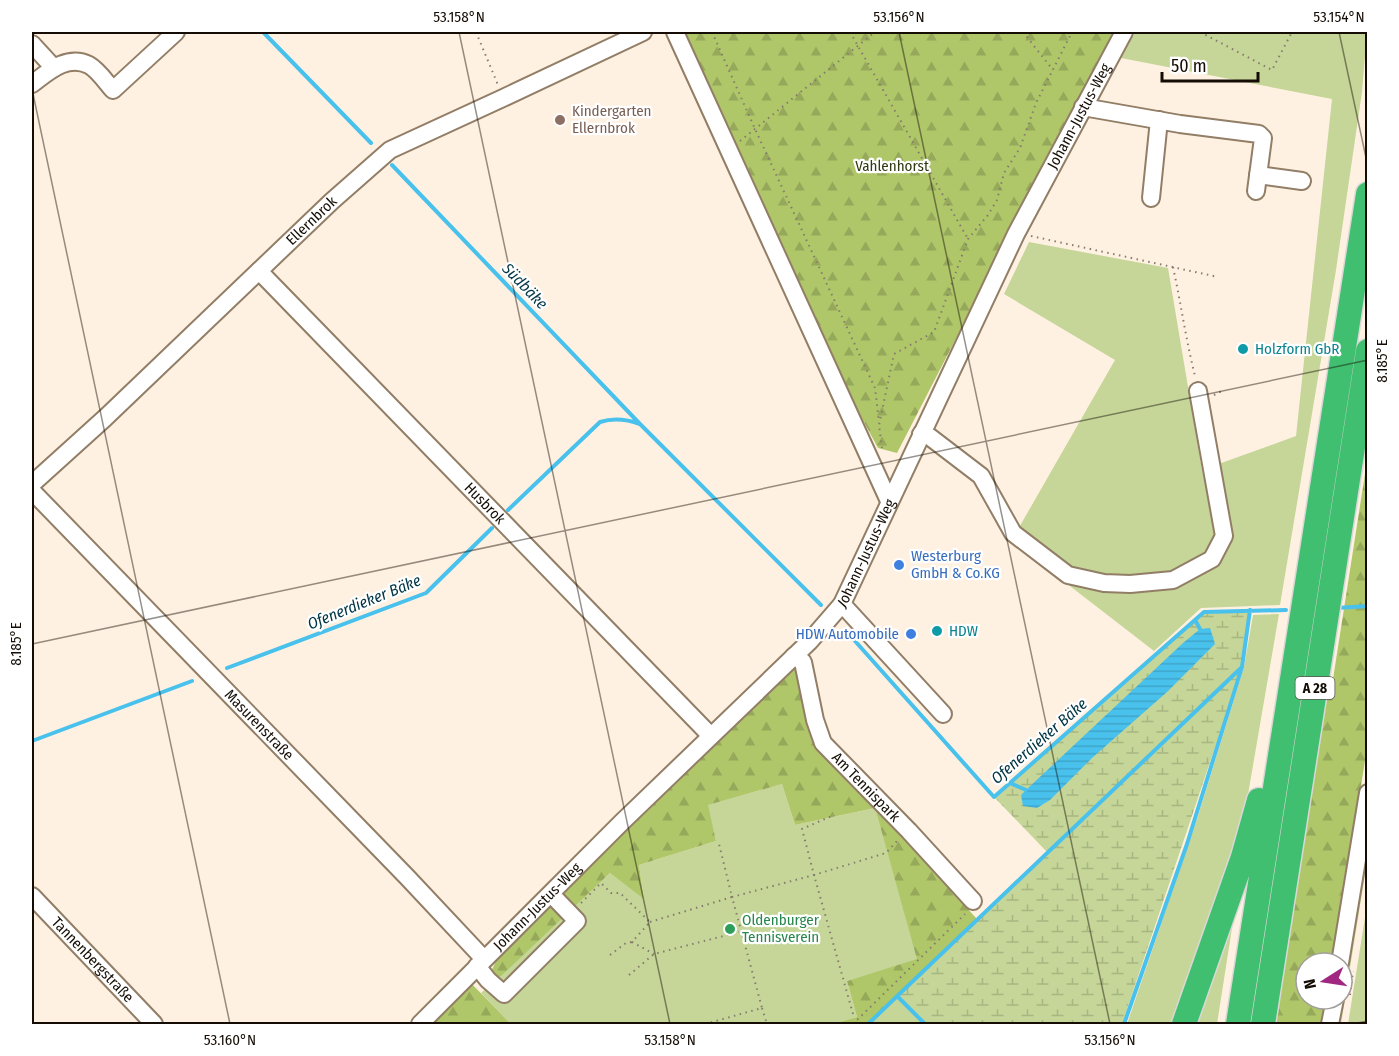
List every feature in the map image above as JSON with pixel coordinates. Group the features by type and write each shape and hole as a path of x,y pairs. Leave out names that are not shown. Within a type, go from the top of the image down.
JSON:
{"highway":[{"name":"A 28","path":"1238,1024 1368,194"},
{"name":"A 28","path":"1263,1024 1368,351"},
{"path":"1184,1024 1243,857 1260,796 1282,742"}],"street":[{"path":"32,84 65,63 91,66 113,90 176,32"},
{"name":"Ellernbrok","path":"32,484 390,150 643,32"},
{"path":"675,32 889,501"},
{"name":"Johann-Justus-Weg","path":"420,1024 710,735 810,641 842,604 852,587 889,501 1016,234 1124,32"},
{"path":"32,44 54,68"},
{"path":"1083,107 1259,134 1263,138 1257,183 1302,181"},
{"path":"1151,198 1159,120"},
{"name":"Husbrok","path":"259,271 710,735"},
{"path":"921,434 930,437 981,476 1013,533 1068,575 1104,583 1130,584 1173,580 1212,559 1224,536 1198,391"},
{"name":"Masurenstraße","path":"32,491 407,877 480,962 488,980 504,994 577,921"},
{"path":"842,604 943,714"},
{"name":"Am Tennispark","path":"794,656 803,662 815,720 823,743 973,901"},
{"path":"1342,951 1368,793"},
{"path":"551,894 577,921"},
{"name":"Tannenbergstraße","path":"32,896 154,1024"}],"path":[{"path":"476,32 503,98"},
{"path":"712,32 875,388 883,458"},
{"path":"850,32 969,239"},
{"path":"729,150 875,32"},
{"path":"1023,32 1053,70"},
{"path":"879,425 894,354 934,332 969,239 997,200 1004,173 1020,148 1036,102 1072,32"},
{"path":"1200,32 1272,70 1292,32"},
{"path":"1016,234 1218,277"},
{"path":"1173,267 1181,317 1198,391 1204,399 1222,391"},
{"path":"834,815 802,829 853,1014"},
{"path":"632,942 650,922 886,853 909,831"},
{"path":"718,844 767,1024"},
{"path":"577,921 577,907 601,883 611,893 620,893 650,922"},
{"path":"853,1024 963,916 973,901"},
{"path":"629,975 654,954 741,932"},
{"path":"610,955 626,943 632,942 654,954"},
{"path":"705,1024 762,1008"}],"green space":[{"name":"Vahlenhorst","path":"679,32 1114,32 897,453 878,448 858,411"},
{"path":"1135,32 1367,32 1362,92 1336,270 1280,605 1201,608 1154,651 1066,583 1107,590 1217,560 1213,466 1296,436 1332,99 1121,58"},
{"path":"1029,242 1168,268 1202,470 1217,533 1206,557 1178,572 1105,579 1062,568 1017,531 1115,360 1004,294"},
{"path":"1367,461 1367,748 1335,951 1294,951 1294,1011 1326,1011 1323,1024 1274,1024 1328,692 1331,692"},
{"path":"1250,610 1242,667 1122,1024 925,1024 897,996 1047,852 994,797 1204,612"},
{"path":"1279,614 1245,812 1171,1024 1127,1024 1198,816 1244,667 1253,615"},
{"path":"794,656 817,745 875,808 795,825 782,784 708,805 716,841 639,865 644,899 610,873 501,976 494,978 490,974 496,961"},
{"name":"Oldenburger Tennisverein","path":"782,784 795,825 875,808 918,960 847,981 857,1017 832,1024 511,1024 481,993 610,873 644,898 639,865 716,841 707,805"},
{"path":"875,808 977,919 869,1024 832,1024 857,1017 847,981 917,959"},
{"path":"1367,833 1367,862 1353,951 1348,951"},
{"path":"1237,896 1217,1024 1194,1024"},
{"path":"1367,905 1367,1024 1348,1024 1350,1011 1354,1011 1354,986"},
{"path":"466,978 511,1024 420,1024"},
{"path":"897,996 925,1024 866,1024"},
{"path":"1339,1011 1343,1011 1341,1024 1337,1024"}],"water":[{"path":"1210,628 1215,644 1167,692 1092,758 1050,800 1037,808 1023,806 1021,795 1026,790 1183,643 1200,629"}],"waterway":[{"name":"Südbäke","path":"263,32 371,143"},
{"name":"Südbäke","path":"392,165 640,424 821,605"},
{"path":"508,510 600,422 620,420 640,424"},
{"name":"Ofenerdieker Bäke","path":"227,668 426,593 492,528"},
{"name":"Ofenerdieker Bäke","path":"1337,608 1368,606"},
{"path":"1124,1024 1187,844 1242,667 1250,610"},
{"name":"Ofenerdieker Bäke","path":"847,632 994,797 1204,612 1286,610"},
{"path":"1195,620 1200,629"},
{"path":"868,1024 1242,667"},
{"name":"Ofenerdieker Bäke","path":"32,741 192,681"},
{"path":"1010,783 1026,790"},
{"path":"897,996 925,1024"}],"place":[{"name":"Kindergarten Ellernbrok","path":"560,120"},
{"name":"Holzform GbR","path":"1243,349"},
{"name":"Westerburg GmbH & Co.KG","path":"899,565"},
{"name":"HDW","path":"937,631"},
{"name":"HDW Automobile","path":"911,634"},
{"name":"Oldenburger Tennisverein","path":"730,929"}]}
